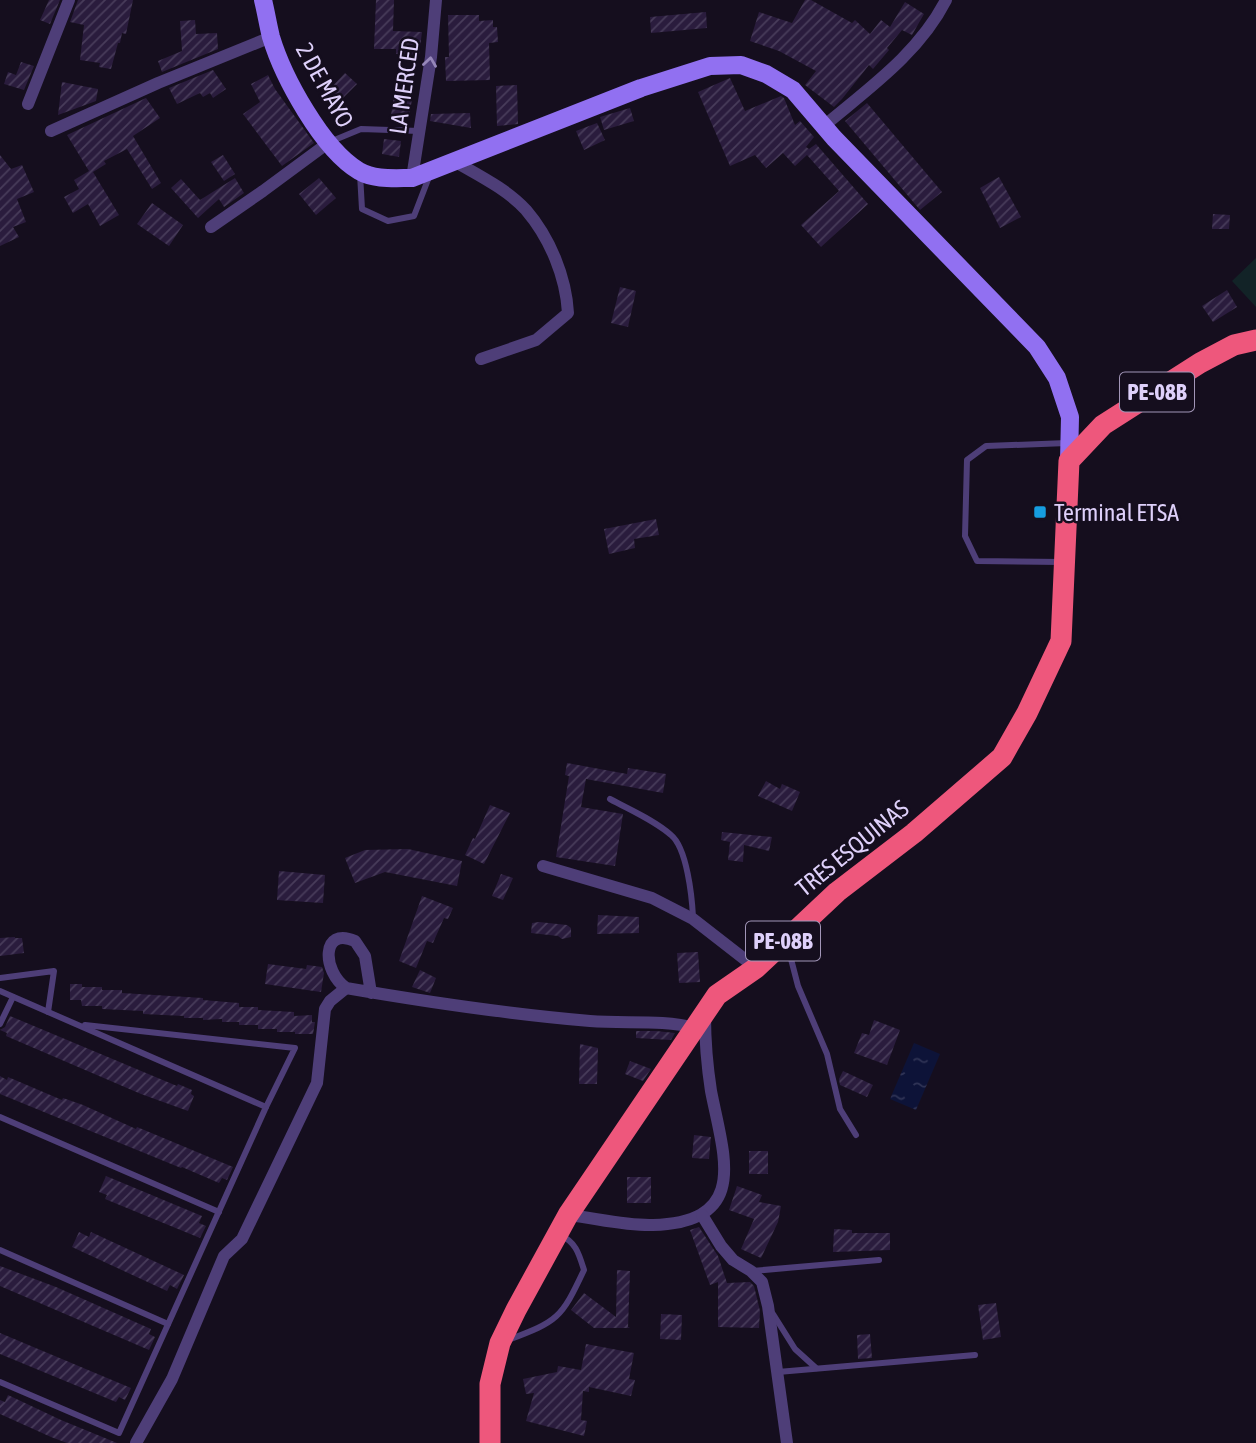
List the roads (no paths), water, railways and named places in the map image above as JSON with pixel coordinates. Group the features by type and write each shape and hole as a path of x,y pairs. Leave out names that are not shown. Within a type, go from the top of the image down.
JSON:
{"highway":[{"name":"PE-08B","path":"1069,452 1103,425 1200,363 1234,345 1256,340"},
{"name":"TRES ESQUINAS","path":"489,1443 491,1384 500,1343 556,1234 717,995 756,968 837,892 914,833 1002,757 1027,713 1061,641 1069,452"}],"main road":[{"name":"2 DE MAYO","path":"263,0 271,37 285,73 332,147 360,172"},
{"path":"360,172 382,178 412,178 581,110 710,66 741,65 766,74 793,90 844,148 1037,348 1057,378 1070,417 1069,452"}],"street":[{"path":"28,104 69,0"},
{"name":"LA MERCED","path":"412,178 431,57 436,0"},
{"path":"825,125 918,43 946,0"},
{"path":"51,131 271,37"},
{"path":"211,227 332,147"},
{"path":"454,161 525,209 547,241 567,289 568,313 536,340 481,359"},
{"path":"543,866 652,898 693,919 756,968"},
{"path":"370,993 365,956 355,941 345,938 332,945 328,957 332,973 346,988 370,993 429,1003 593,1021 679,1024 700,1022 724,1158 724,1186 713,1206 702,1215 687,1221 652,1225 568,1215"},
{"path":"136,1443 172,1379 224,1256 242,1239 317,1083 325,1009 330,1001 346,988"},
{"path":"702,1215 733,1260 751,1271 762,1282 788,1443"}],"lane":[{"path":"332,147 361,129 419,131"},
{"path":"360,172 362,209 388,221 414,216 431,170"},
{"path":"1065,562 977,561 965,536 965,487 967,460 986,446 1069,452"},
{"path":"610,799 673,836 682,855 693,919"},
{"path":"798,926 791,959 798,986 827,1054 840,1109 856,1135"},
{"path":"0,978 54,971 48,1012"},
{"path":"0,991 266,1107"},
{"path":"0,1024 13,997"},
{"path":"76,1024 295,1048 114,1443"},
{"path":"0,1117 219,1212"},
{"path":"500,1343 554,1321 569,1301 584,1270 576,1247 568,1239 556,1234"},
{"path":"0,1250 168,1324"},
{"path":"751,1271 879,1260"},
{"path":"768,1307 795,1349 817,1368"},
{"path":"776,1372 975,1355"},
{"path":"0,1382 119,1433"}],"water":[{"path":"914,1043 940,1054 916,1110 890,1099"}],"place":[{"name":"Terminal ETSA","path":"1040,512"}]}
